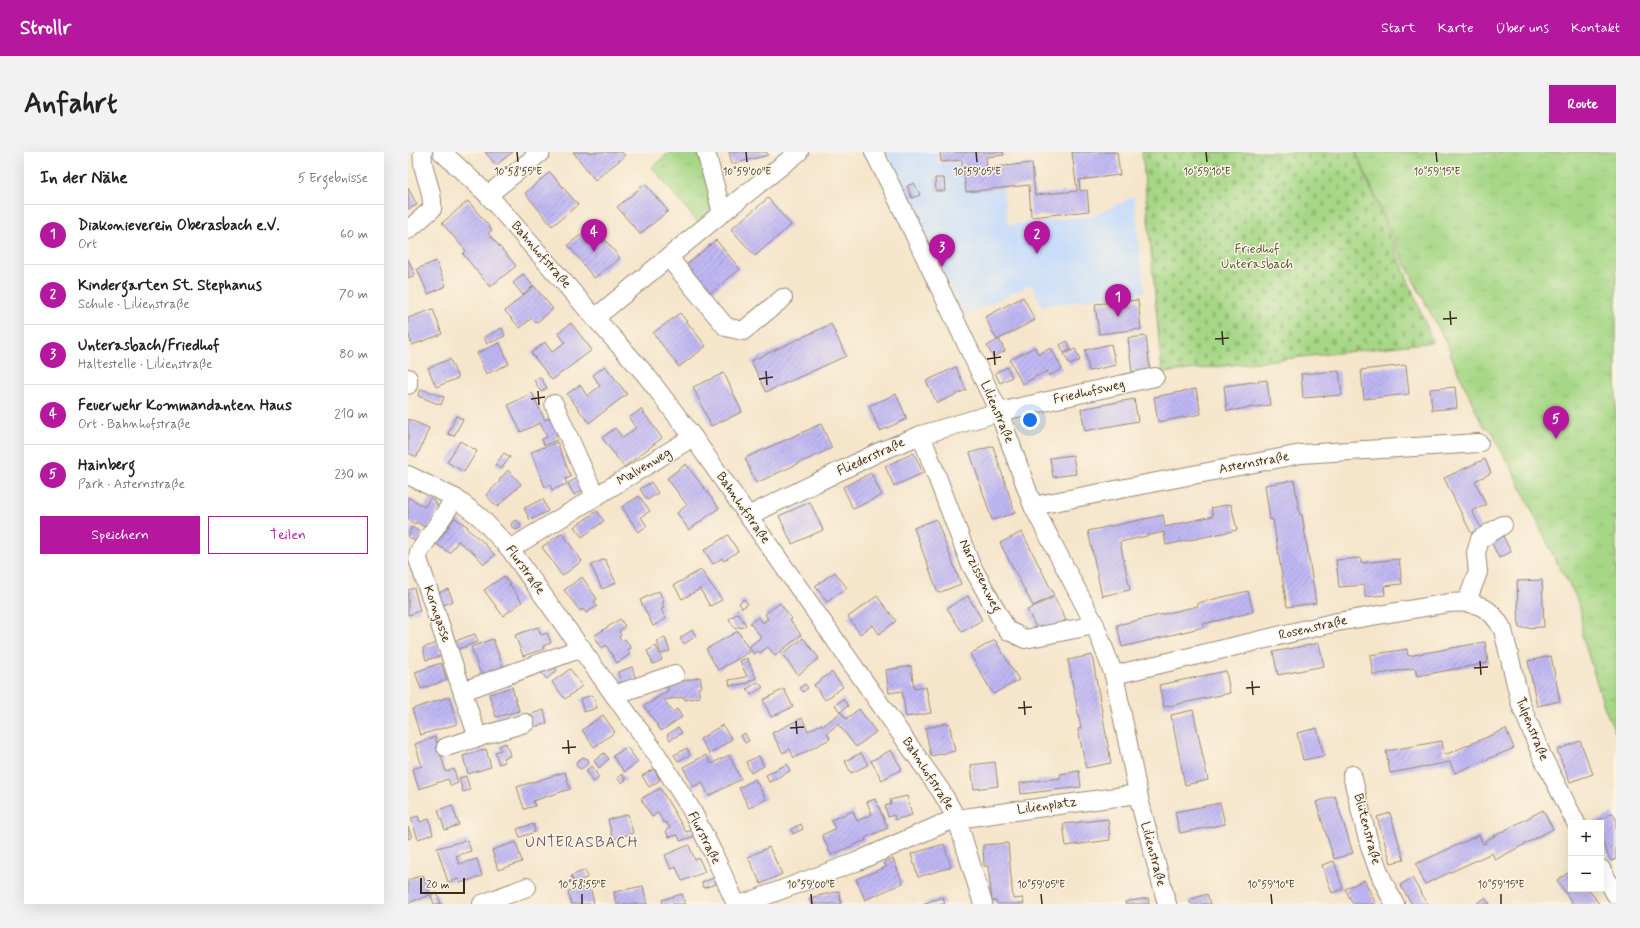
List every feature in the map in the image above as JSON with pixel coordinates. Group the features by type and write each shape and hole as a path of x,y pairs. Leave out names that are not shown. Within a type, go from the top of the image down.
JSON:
{"street":[{"path":"408,230 432,209 433,198 422,159 423,152"},
{"name":"Bahnhofstraße","path":"442,152 488,195 646,375 693,437 941,791 957,819 983,904"},
{"path":"488,195 541,152"},
{"path":"706,152 722,213"},
{"path":"595,318 722,213 799,152"},
{"name":"Lilienstraße","path":"874,152 999,412 1033,506 1095,625 1114,674"},
{"path":"669,258 726,327 743,331 783,298"},
{"name":"Friedhofsweg","path":"999,412 1155,377"},
{"path":"408,378 408,385"},
{"path":"554,404 595,496"},
{"name":"Fliederstraße","path":"748,516 879,452 921,435 999,412"},
{"name":"Narzissenweg","path":"921,435 970,563 1007,630 1025,639 1095,625"},
{"name":"Malvenweg","path":"510,549 693,437"},
{"name":"Asternstraße","path":"1033,506 1301,454 1479,443"},
{"name":"Flurstraße","path":"408,475 455,498 480,518 510,549 657,755 691,809 736,904"},
{"name":"Korngasse","path":"455,498 419,552 418,559 478,738"},
{"path":"1467,602 1478,572 1476,553 1480,539 1503,525"},
{"name":"Rosenstraße","path":"1114,674 1337,622 1449,603 1467,602 1480,606 1490,612 1498,620 1503,630"},
{"name":"Tulpenstraße","path":"1503,630 1521,705 1542,756 1574,820"},
{"path":"463,691 582,648"},
{"path":"614,695 675,674"},
{"path":"1114,674 1139,798"},
{"path":"446,747 525,723"},
{"name":"Blütenstraße","path":"1352,775 1373,858 1380,875 1396,904"},
{"name":"Lilienstraße","path":"1139,798 1167,904"},
{"name":"Lilienplatz","path":"743,904 856,862 942,824 957,819 1139,798"},
{"path":"1604,874 1616,895"},
{"path":"482,904 526,887"}],"shaded area":[{"path":"887,152 937,152 938,164 962,162 966,191 1003,189 1008,225 1093,216 1134,196 1144,292 1042,306 1031,284 964,316"}],"green space":[{"path":"670,152 699,152 716,208 698,223 652,167"},
{"name":"Friedhof Unterasbach","path":"1142,152 1356,152 1433,342 1162,373"},
{"path":"1356,152 1616,152 1616,734 1605,709 1582,635 1581,612 1576,597 1555,559 1492,431 1483,426 1450,354 1451,352 1402,258"}],"building":[{"path":"485,152 513,152 496,165"},
{"path":"573,152 622,152 625,156 595,180"},
{"path":"729,152 767,152 768,155 732,164"},
{"path":"940,152 1003,152 1004,155 986,157 987,168 1032,163 1035,195 1077,191 1072,152 1117,152 1120,175 1079,180 1080,191 1087,190 1089,211 1031,217 1029,185 966,192 962,160 941,162"},
{"path":"550,172 578,205 552,226 525,193"},
{"path":"935,178 944,178 945,191 936,191"},
{"path":"914,183 920,195 912,198 907,186"},
{"path":"645,184 668,211 640,234 617,207"},
{"path":"408,188 417,205 408,209"},
{"path":"768,198 791,225 755,256 731,229"},
{"path":"468,201 492,230 488,233 516,266 490,287 463,254 466,251 442,223"},
{"path":"593,225 620,258 594,278 568,245"},
{"path":"716,240 740,269 704,299 680,270"},
{"path":"408,259 415,275 408,278"},
{"path":"436,261 446,286 428,294 417,269"},
{"path":"523,274 533,286 523,295 513,283"},
{"path":"534,286 553,309 536,323 532,318 520,328 505,311"},
{"path":"1023,297 1035,320 997,340 985,317"},
{"path":"1138,300 1141,329 1099,334 1095,304"},
{"path":"433,309 442,334 412,345 408,332 408,318"},
{"path":"680,313 706,346 679,367 653,333"},
{"path":"571,323 592,350 552,380 531,353 545,342 552,352 565,342 558,333"},
{"path":"831,324 846,356 766,392 751,361"},
{"path":"502,328 505,336 487,344 484,337"},
{"path":"1146,336 1150,370 1132,372 1128,338"},
{"path":"999,339 1005,351 993,357 987,346"},
{"path":"1067,341 1071,349 1064,353 1060,345"},
{"path":"500,343 509,364 486,374 477,353"},
{"path":"1111,344 1116,365 1089,371 1085,350"},
{"path":"1035,347 1038,354 1051,348 1062,369 1049,376 1047,371 1022,384 1010,360"},
{"path":"1075,349 1080,360 1070,365 1064,354"},
{"path":"450,359 458,378 436,387 428,368"},
{"path":"1406,365 1409,394 1364,399 1361,370"},
{"path":"605,366 627,394 589,423 567,394 580,385 587,396 600,386 593,375"},
{"path":"956,367 966,390 937,403 926,381"},
{"path":"1007,367 1012,377 1000,383 995,373"},
{"path":"1339,371 1342,395 1303,398 1301,374"},
{"path":"724,373 742,412 711,426 693,387"},
{"path":"540,377 547,388 541,392 534,380"},
{"path":"1267,380 1270,405 1227,411 1224,386"},
{"path":"1455,387 1457,408 1432,410 1430,389"},
{"path":"421,389 444,397 441,405 418,396"},
{"path":"1196,389 1201,414 1158,422 1154,397"},
{"path":"532,393 545,420 551,417 558,432 555,434 557,440 544,445 542,439 547,437 540,423 521,432 508,405"},
{"path":"896,394 907,419 880,431 869,406"},
{"path":"1134,399 1138,421 1085,431 1081,409"},
{"path":"641,409 662,438 624,467 602,438 615,428 623,438 636,428 629,418"},
{"path":"456,416 463,419 454,436 448,434"},
{"path":"408,419 429,428 417,457 408,453"},
{"path":"821,424 832,448 756,483 745,458"},
{"path":"460,441 477,451 464,472 447,462"},
{"path":"557,442 571,477 565,479 567,484 552,490 550,485 545,487 531,452"},
{"path":"993,446 1015,513 992,520 970,453"},
{"path":"504,453 510,457 501,469 495,465"},
{"path":"914,453 923,473 894,486 885,466"},
{"path":"1073,455 1076,474 1053,477 1050,458"},
{"path":"1485,459 1491,473 1475,481 1486,505 1472,511 1481,528 1471,533 1444,478"},
{"path":"686,464 719,508 689,530 677,513 687,505 667,478"},
{"path":"508,470 521,484 497,507 486,495 500,481 499,480"},
{"path":"871,473 882,495 853,509 843,487"},
{"path":"581,476 587,488 574,495 568,483"},
{"path":"1294,480 1300,515 1302,515 1316,603 1287,607 1273,519 1270,520 1265,485"},
{"path":"651,482 658,493 647,500 640,489"},
{"path":"639,496 650,511 641,517 647,526 638,532 622,507"},
{"path":"408,497 425,507 430,498 435,501 439,509 428,529 416,522 415,524 408,520"},
{"path":"543,499 548,511 530,520 524,508"},
{"path":"810,502 823,530 792,544 779,516"},
{"path":"1231,504 1237,530 1166,545 1164,532 1120,542 1130,590 1102,596 1088,531 1163,515 1165,527 1213,516 1211,508"},
{"path":"597,511 604,521 582,537 574,527"},
{"path":"455,518 468,527 467,529 482,541 495,555 484,564 474,553 458,541 450,553 436,544"},
{"path":"936,519 961,584 938,593 914,528"},
{"path":"514,521 518,521 520,525 518,529 514,529 512,527 512,523"},
{"path":"412,527 423,534 418,542 408,537"},
{"path":"1022,532 1054,595 1033,606 1000,543"},
{"path":"562,533 582,561 562,576 542,547"},
{"path":"1502,534 1511,552 1499,558 1490,539"},
{"path":"728,535 738,551 724,561 722,558 713,564 704,550"},
{"path":"1361,558 1361,563 1399,559 1402,584 1384,586 1385,595 1365,597 1364,585 1339,587 1336,560"},
{"path":"605,559 616,583 602,589 591,565"},
{"path":"701,570 722,600 710,606 700,589 682,599 674,585"},
{"path":"835,572 847,588 827,602 815,586"},
{"path":"504,576 522,602 503,616 484,590"},
{"path":"582,577 597,599 594,602 597,606 586,613 583,609 580,611 564,590"},
{"path":"1542,580 1544,627 1519,628 1517,581"},
{"path":"414,588 420,611 408,615 408,590"},
{"path":"448,589 453,601 441,606 436,594"},
{"path":"659,591 664,602 662,603 664,608 661,609 666,619 653,626 640,600"},
{"path":"1248,591 1253,612 1203,624 1204,627 1122,647 1117,625 1198,606 1198,603"},
{"path":"877,596 896,621 879,634 873,625 860,634 848,617"},
{"path":"968,596 982,620 962,632 947,608"},
{"path":"1054,597 1066,620 1039,633 1027,610"},
{"path":"744,599 748,604 742,608 739,603"},
{"path":"780,603 792,619 790,620 801,635 775,656 768,647 760,653 758,651 754,654 749,647 761,637 750,623 759,617 763,623 768,619 765,614"},
{"path":"738,613 746,625 735,629 729,619"},
{"path":"620,619 625,626 619,631 621,635 619,637 622,641 625,639 631,648 628,650 630,654 617,663 606,645 602,648 594,636"},
{"path":"538,627 541,635 547,633 551,643 543,646 544,649 523,656 515,635"},
{"path":"692,630 696,636 684,644 680,638"},
{"path":"738,631 750,652 718,670 706,649"},
{"path":"475,634 478,642 458,649 455,641"},
{"path":"665,638 670,651 661,654 657,641"},
{"path":"803,638 819,658 798,675 782,654"},
{"path":"493,639 503,667 481,675 471,647"},
{"path":"995,640 1019,680 993,694 970,654"},
{"path":"1485,642 1488,663 1417,676 1415,668 1373,675 1370,655 1407,649 1408,656"},
{"path":"437,643 441,656 426,660 423,648"},
{"path":"1319,643 1324,666 1278,675 1273,652"},
{"path":"656,646 662,660 653,664 647,651"},
{"path":"1092,655 1111,763 1086,768 1078,729 1081,728 1068,660"},
{"path":"1551,656 1560,701 1537,706 1528,661"},
{"path":"747,658 756,678 749,681 749,683 730,686 729,680 747,677 740,661"},
{"path":"441,663 447,680 421,689 415,672"},
{"path":"551,664 557,670 547,679 539,670"},
{"path":"911,666 914,689 926,687 931,713 906,717 902,691 889,693 886,670"},
{"path":"632,667 636,680 622,685 618,672"},
{"path":"570,669 582,686 565,699 552,682"},
{"path":"1226,671 1230,693 1164,707 1159,685"},
{"path":"832,672 843,687 825,700 814,685"},
{"path":"700,677 702,687 698,688 700,697 685,700 684,697 664,700 673,712 677,709 682,717 661,731 644,706 668,691 667,685"},
{"path":"758,682 763,687 751,695 747,689"},
{"path":"805,684 808,688 803,692 800,688"},
{"path":"512,687 519,711 496,717 489,694"},
{"path":"784,689 793,707 771,717 763,700"},
{"path":"593,695 597,708 584,712 580,699"},
{"path":"449,697 457,724 420,735 412,709"},
{"path":"843,699 848,706 840,712 835,705"},
{"path":"859,709 876,732 856,747 838,724 827,733 830,739 794,758 790,749 783,753 772,733 802,718 808,731 822,724 823,726 841,712 846,719"},
{"path":"544,710 547,723 533,727 528,715"},
{"path":"1193,710 1208,780 1185,785 1171,715"},
{"path":"603,715 615,732 594,747 582,730"},
{"path":"949,723 955,751 931,756 925,728"},
{"path":"722,725 732,739 710,754 700,739"},
{"path":"678,727 682,733 670,740 667,735"},
{"path":"1317,728 1324,756 1303,760 1297,733"},
{"path":"1506,729 1514,748 1455,773 1450,762 1390,773 1386,751 1442,741 1444,754 1447,754"},
{"path":"745,733 749,741 745,743 741,736"},
{"path":"435,737 446,772 454,769 458,783 451,786 448,779 419,789 412,769 422,766 415,744"},
{"path":"1580,741 1593,774 1570,782 1557,750"},
{"path":"506,743 510,756 503,758 505,762 499,764 495,752 501,750 499,746"},
{"path":"627,747 638,762 624,772 613,756"},
{"path":"687,748 690,755 678,761 674,755"},
{"path":"486,749 491,767 468,774 463,756"},
{"path":"891,750 902,769 882,780 871,761"},
{"path":"604,753 609,759 599,768 594,761"},
{"path":"861,753 868,765 851,773 845,761"},
{"path":"706,755 711,764 729,755 741,779 709,796 702,782 693,787 683,767"},
{"path":"759,756 764,766 751,773 746,762"},
{"path":"583,757 588,759 589,763 581,769 577,767 576,762"},
{"path":"995,762 998,786 974,789 971,765"},
{"path":"787,764 790,771 769,782 766,775"},
{"path":"592,766 599,778 593,782 586,770"},
{"path":"654,769 660,780 649,787 642,776"},
{"path":"1079,771 1081,787 1021,794 1020,783 1061,778 1060,774"},
{"path":"565,772 570,789 533,801 535,806 524,809 517,787"},
{"path":"622,774 626,780 621,783 617,778"},
{"path":"466,776 470,790 463,792 459,778"},
{"path":"755,779 766,799 749,808 739,788"},
{"path":"660,788 686,832 693,830 695,836 680,841 678,835 668,837 666,830 670,828 666,822 664,823 658,813 652,817 641,799"},
{"path":"907,796 912,815 895,820 894,815 888,817 885,806 891,804 890,800"},
{"path":"1335,796 1353,853 1334,859 1316,802"},
{"path":"875,799 888,828 865,838 866,840 831,855 822,835 835,829 831,820 853,811 857,821 872,814 867,802"},
{"path":"1220,803 1225,824 1180,833 1175,812"},
{"path":"452,805 459,825 445,830 438,810"},
{"path":"1543,810 1553,829 1495,860 1492,853 1425,884 1416,864 1479,835 1483,844 1486,843 1485,841"},
{"path":"1390,813 1404,860 1391,863 1377,817"},
{"path":"1613,813 1616,819 1616,859 1611,861 1604,846 1604,820 1598,820"},
{"path":"628,814 633,833 613,839 608,820"},
{"path":"418,816 420,822 429,819 433,834 418,839 411,818"},
{"path":"1108,819 1110,840 1066,846 1063,824"},
{"path":"533,824 535,832 520,837 517,829"},
{"path":"801,824 803,829 793,834 791,829"},
{"path":"408,827 412,837 408,839"},
{"path":"467,840 471,851 456,856 459,864 477,859 482,876 460,883 459,879 448,882 437,848"},
{"path":"516,842 522,862 498,870 492,850"},
{"path":"1008,843 1013,899 1023,898 1024,904 997,904 996,901 992,901 988,866 984,866 983,845"},
{"path":"944,844 951,867 918,877 911,854"},
{"path":"689,845 695,860 699,858 705,872 682,881 676,867 671,869 665,855"},
{"path":"769,847 782,874 761,884 748,857"},
{"path":"893,859 903,883 865,900 856,879 886,867 884,862"},
{"path":"1334,861 1343,889 1332,893 1322,865"},
{"path":"585,870 588,877 574,883 571,876"},
{"path":"1568,873 1568,892 1591,892 1599,904 1573,904 1557,880"},
{"path":"423,875 430,895 408,903 408,880"},
{"path":"714,878 716,884 703,888 702,882"},
{"path":"1412,878 1428,904 1412,904 1400,885"},
{"path":"1364,880 1376,904 1353,904 1345,889"},
{"path":"590,886 594,904 571,904 568,891"},
{"path":"643,886 647,904 616,904 614,892"},
{"path":"839,891 841,904 811,904 809,898"},
{"path":"437,893 441,904 434,904 431,895"},
{"path":"682,894 685,904 663,904 662,900"},
{"path":"1207,894 1211,904 1191,904 1189,900"},
{"path":"943,897 945,904 922,904"},
{"path":"1148,898 1149,904 1125,904 1125,902"},
{"path":"1485,898 1490,904 1476,904"}],"place":[{"name":"Feuerwehr Kommandanten Haus","path":"594,252"},
{"name":"Kindergarten St. Stephanus","path":"1037,254"},
{"name":"Unterasbach/Friedhof","path":"942,267"},
{"name":"Diakonieverein Oberasbach e.V.","path":"1118,317"},
{"name":"Hainberg","path":"1556,439"}],"district":[{"name":"UNTERASBACH","path":"582,843"}]}
